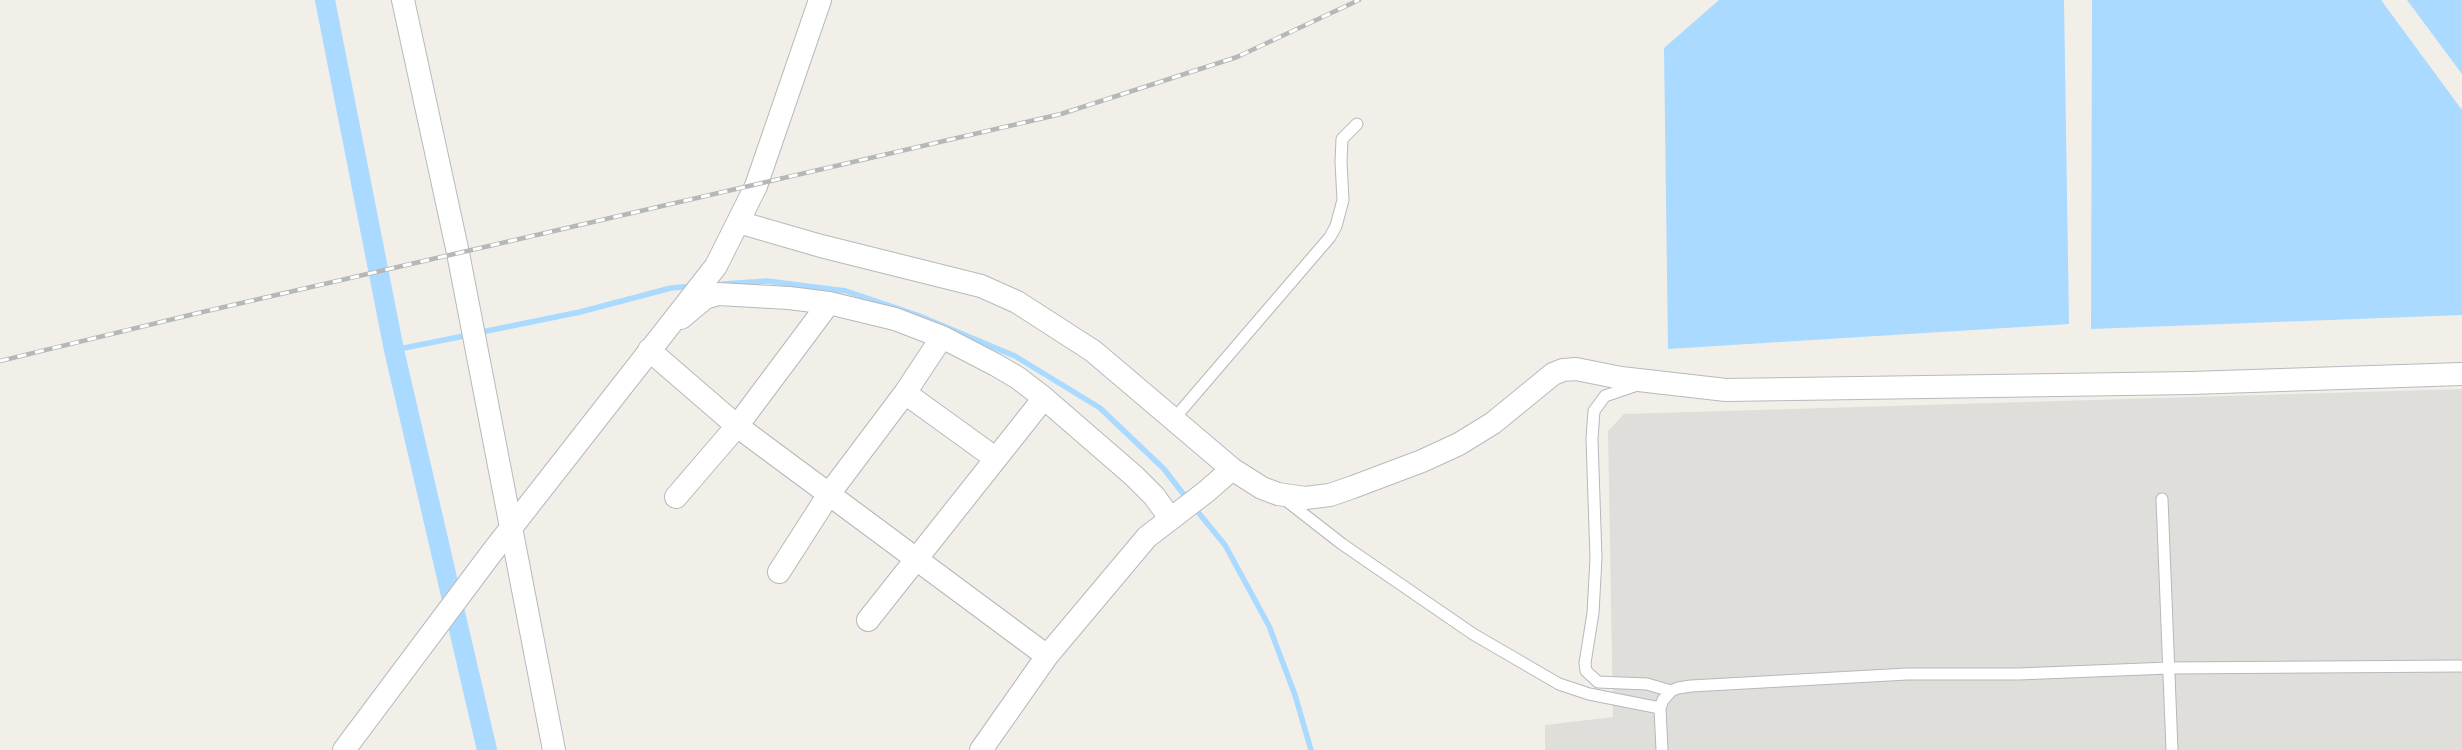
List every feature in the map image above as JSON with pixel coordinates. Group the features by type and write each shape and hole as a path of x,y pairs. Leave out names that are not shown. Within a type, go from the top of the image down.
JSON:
{"street":[{"path":"403,0 466,297 554,750"},
{"path":"344,750 493,551 649,350 673,324 691,301 716,266 756,186 820,0"},
{"path":"738,222 821,246 981,286 1017,302 1093,351 1232,469 1262,488 1278,494 1305,498 1330,495 1422,461 1459,444 1493,424 1553,374 1563,370 1576,369 1647,382 1726,390 2183,383 2462,374"},
{"path":"673,324 705,298 718,294 789,298 830,303 895,319 958,344 1018,378 1044,398 1176,514"},
{"path":"676,497 737,426 830,303"},
{"path":"779,572 829,494 905,393 942,337"},
{"path":"649,350 737,426 1046,656"},
{"path":"905,393 995,458"},
{"path":"868,620 1044,398"},
{"path":"981,750 1046,656 1147,537 1208,491 1232,469"}],"lane":[{"path":"1173,420 1330,237 1336,226 1343,200 1341,162 1342,139 1357,124"},
{"path":"1647,382 1605,396 1594,411 1592,439 1596,558 1593,613 1585,663 1586,671 1598,682 1647,684 1671,691 1692,686 1907,674 2018,674 2169,668 2462,666"},
{"path":"1278,494 1342,544 1473,634 1558,684 1589,694 1660,708"},
{"path":"2162,499 2172,750"},
{"path":"1662,750 1660,708 1663,700 1671,691"}],"shaded area":[{"path":"2462,389 2462,750 1545,750 1545,725 1613,717 1608,431 1624,414"}],"water":[{"path":"1719,0 2064,0 2069,324 1668,349 1664,48"},
{"path":"2092,0 2381,0 2462,110 2462,315 2091,329"},
{"path":"2407,0 2462,0 2462,74"}],"waterway":[{"path":"325,0 394,350 487,750"},
{"path":"723,284 767,281 846,291 917,315 1015,356 1100,408 1164,469 1188,500"},
{"path":"477,333 580,312 671,288 693,286"},
{"path":"394,350 469,335"},
{"path":"1193,506 1225,545 1269,626 1295,695 1311,750"}],"railway":[{"path":"0,361 194,314 1061,114 1237,57 1359,0"}]}
